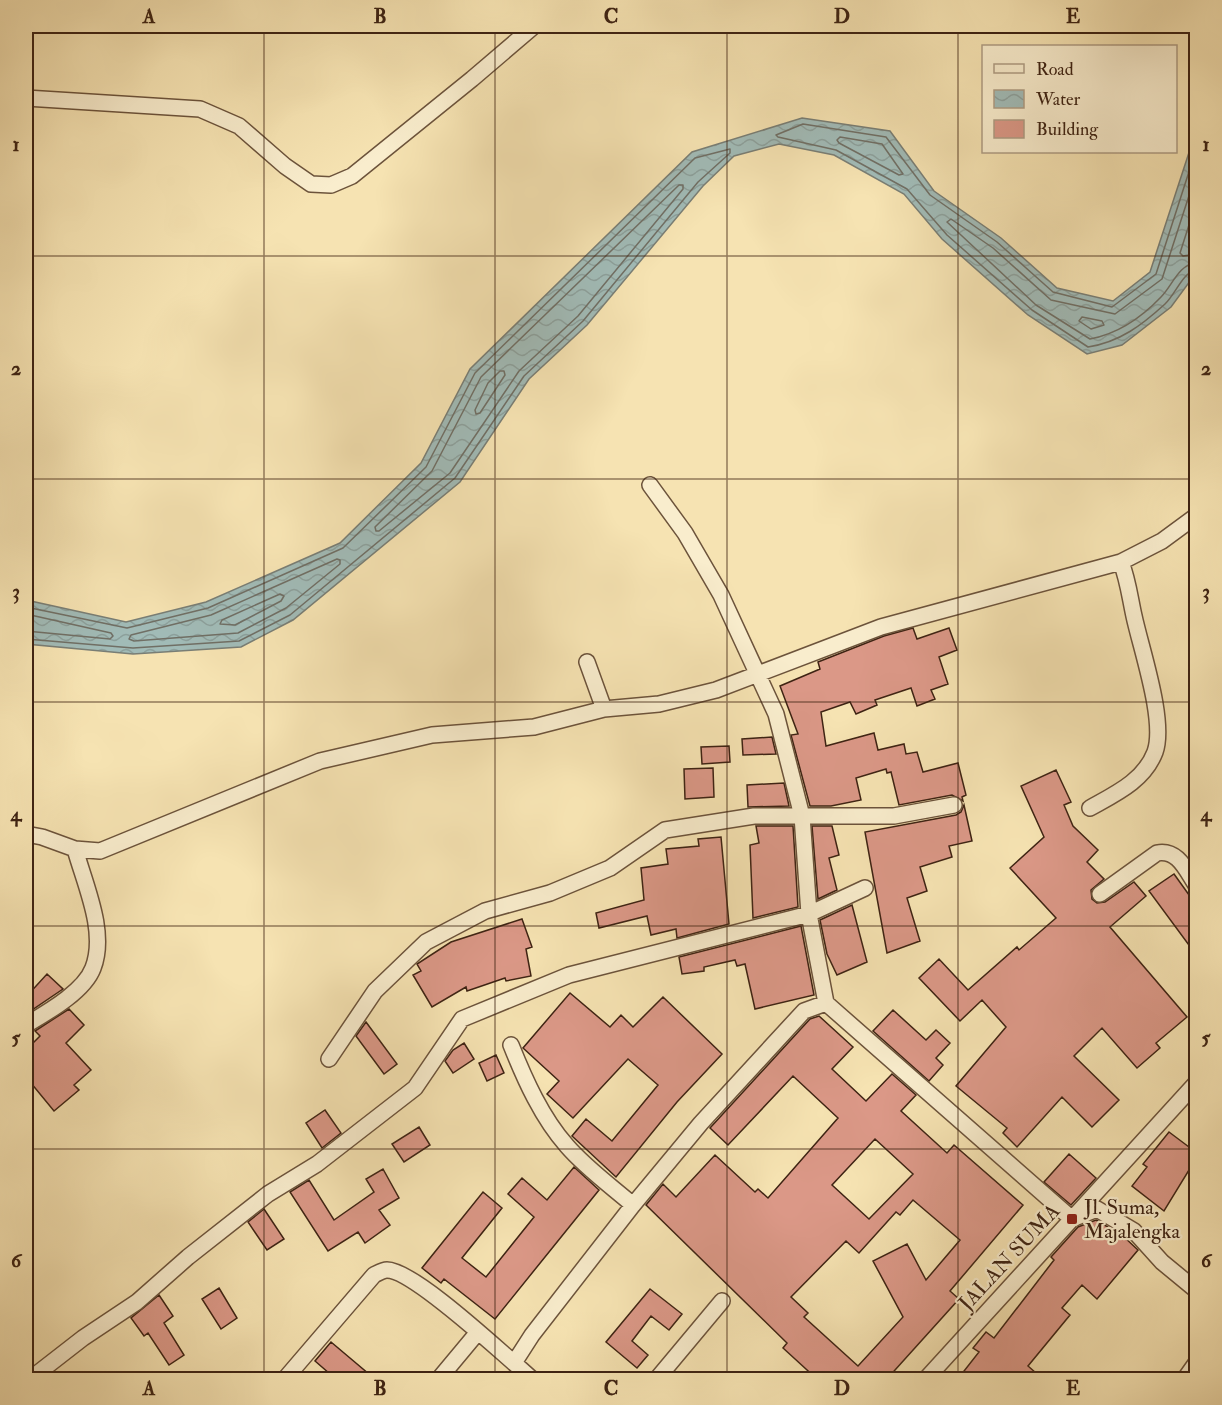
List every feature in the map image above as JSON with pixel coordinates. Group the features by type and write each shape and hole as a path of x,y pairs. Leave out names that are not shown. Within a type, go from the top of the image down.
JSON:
{"street":[{"path":"26,98 200,109 239,126 285,166 311,184 331,185 352,176 534,26"},
{"path":"650,485 685,533 721,595 755,673 776,714 802,816 809,914 826,1003 1072,1219 1097,1209 1134,1231 1162,1262 1197,1290"},
{"path":"26,834 42,837 75,849 100,851 320,761 432,735 534,727 604,709 659,704 716,690 755,673 881,627 1121,562 1162,541 1197,516"},
{"path":"1090,808 1126,788 1140,775 1156,750 1158,733 1148,669 1121,562"},
{"path":"587,662 604,709"},
{"path":"329,1059 375,991 426,942 485,911 550,893 610,868 665,830 754,816 894,816 954,805"},
{"path":"26,1025 60,1004 92,969 97,942 92,908 75,849"},
{"path":"1100,894 1117,879 1157,853 1164,851 1175,855 1197,885"},
{"path":"29,1380 84,1338 137,1302 188,1257 268,1194 317,1164 415,1088 462,1019 569,975 809,914 865,888"},
{"path":"514,1363 532,1335 633,1205 701,1123 804,1011 826,1003"},
{"path":"511,1045 523,1075 554,1130 582,1161 633,1205"},
{"name":"JALAN SUMA","path":"925,1380 1197,1083"},
{"path":"284,1380 374,1275 386,1270 400,1274 478,1332 532,1380"},
{"path":"656,1380 722,1301"},
{"path":"438,1380 478,1332"},
{"path":"1184,1380 1197,1363"}],"water":[{"path":"802,118 890,131 934,191 1001,238 1057,288 1113,301 1150,272 1196,131 1196,273 1171,307 1122,345 1087,354 1028,315 942,239 904,194 834,155 779,144 734,156 703,186 587,325 529,379 460,482 293,620 241,647 133,654 26,644 26,600 126,622 206,602 340,543 421,463 470,369 692,152"}],"building":[{"path":"913,628 917,639 949,628 957,650 939,657 948,684 931,690 935,699 917,706 911,688 875,700 877,705 856,714 850,702 821,712 826,746 874,733 878,750 904,744 906,754 917,752 923,772 958,763 966,795 962,797 963,801 952,795 899,805 891,772 887,773 886,769 856,778 861,800 831,806 810,806 791,735 798,734 780,686 820,669 818,662 884,636"},
{"path":"772,737 776,754 743,755 742,739"},
{"path":"729,746 730,762 702,764 701,747"},
{"path":"713,768 714,797 685,799 684,769"},
{"path":"1056,770 1071,802 1064,805 1073,826 1098,850 1087,862 1104,879 1091,890 1092,899 1097,903 1105,902 1134,882 1146,896 1110,927 1187,1017 1156,1043 1160,1048 1137,1068 1102,1028 1074,1056 1119,1100 1092,1127 1062,1097 1017,1147 1003,1133 1007,1128 956,1086 1006,1027 982,1000 960,1021 919,978 939,959 968,990 1017,947 1019,950 1056,918 1010,868 1044,837 1021,786"},
{"path":"784,783 789,806 748,807 747,785"},
{"path":"964,805 972,841 949,846 952,857 920,867 927,891 907,898 920,941 887,953 865,832 956,815 961,812"},
{"path":"756,826 793,826 798,907 753,918 750,845 759,843"},
{"path":"812,826 832,826 839,855 829,858 837,890 818,899"},
{"path":"721,837 729,924 677,938 676,929 651,935 647,916 599,928 596,913 644,900 641,868 668,864 666,849 699,846 698,839"},
{"path":"1174,874 1197,906 1197,956 1149,891"},
{"path":"852,905 867,962 837,975 827,954 820,920"},
{"path":"522,919 532,947 526,949 531,976 506,981 505,978 467,991 466,987 432,1007 413,975 421,971 417,964 451,942"},
{"path":"801,926 814,995 755,1009 745,964 737,966 735,960 704,967 704,971 682,974 679,957"},
{"path":"47,974 63,989 26,1014 26,997"},
{"path":"570,993 610,1027 621,1015 633,1027 663,997 722,1054 677,1102 616,1177 572,1136 586,1119 612,1141 658,1085 628,1059 573,1118 547,1094 559,1081 523,1048"},
{"path":"69,1009 84,1025 66,1043 91,1070 74,1085 79,1090 54,1111 26,1077 26,1050 40,1036 35,1031"},
{"path":"893,1010 926,1040 936,1030 950,1043 936,1058 943,1065 929,1081 873,1031"},
{"path":"819,1016 853,1047 832,1069 866,1101 892,1074 916,1095 901,1111 947,1153 954,1145 1023,1205 950,1291 959,1299 886,1380 818,1380 783,1348 787,1343 646,1205 663,1184 676,1197 715,1155 755,1192 758,1189 768,1198 838,1118 793,1076 728,1145 710,1128 810,1019","holes":["875,1139 913,1174 869,1219 832,1185","913,1200 960,1240 926,1280 907,1244 873,1261 903,1317 858,1366 804,1317 808,1313 791,1297 846,1241 859,1253 896,1212 900,1215"]},
{"path":"366,1022 397,1064 384,1074 356,1036"},
{"path":"464,1043 474,1059 453,1073 445,1061 453,1050"},
{"path":"496,1055 504,1073 487,1081 479,1063"},
{"path":"325,1110 341,1133 322,1148 306,1123"},
{"path":"419,1127 430,1145 404,1162 392,1144"},
{"path":"1169,1132 1197,1153 1197,1157 1164,1211 1132,1186 1147,1167 1143,1164"},
{"path":"1069,1154 1096,1178 1071,1205 1044,1182"},
{"path":"574,1167 599,1190 495,1319 444,1279 441,1283 422,1268 483,1192 502,1208 462,1258 486,1277 534,1217 508,1194 522,1178 547,1200"},
{"path":"383,1169 399,1198 379,1210 390,1225 365,1243 358,1232 328,1251 290,1192 309,1180 334,1220 374,1192 366,1179"},
{"path":"264,1209 284,1239 267,1250 248,1222"},
{"path":"1096,1220 1123,1236 1138,1250 1097,1299 1082,1285 1062,1308 1070,1315 1028,1366 1044,1380 957,1380 979,1352 973,1348 986,1332 994,1338 1054,1260 1051,1257 1078,1227"},
{"path":"219,1288 237,1318 221,1329 202,1299"},
{"path":"650,1289 682,1314 669,1330 651,1316 632,1341 648,1355 637,1368 606,1342"},
{"path":"159,1295 173,1316 164,1323 184,1355 169,1365 148,1333 144,1336 131,1318"},
{"path":"331,1342 376,1380 337,1380 315,1361"}],"place":[{"name":"Jl. Suma, Majalengka","path":"1072,1219"}]}
